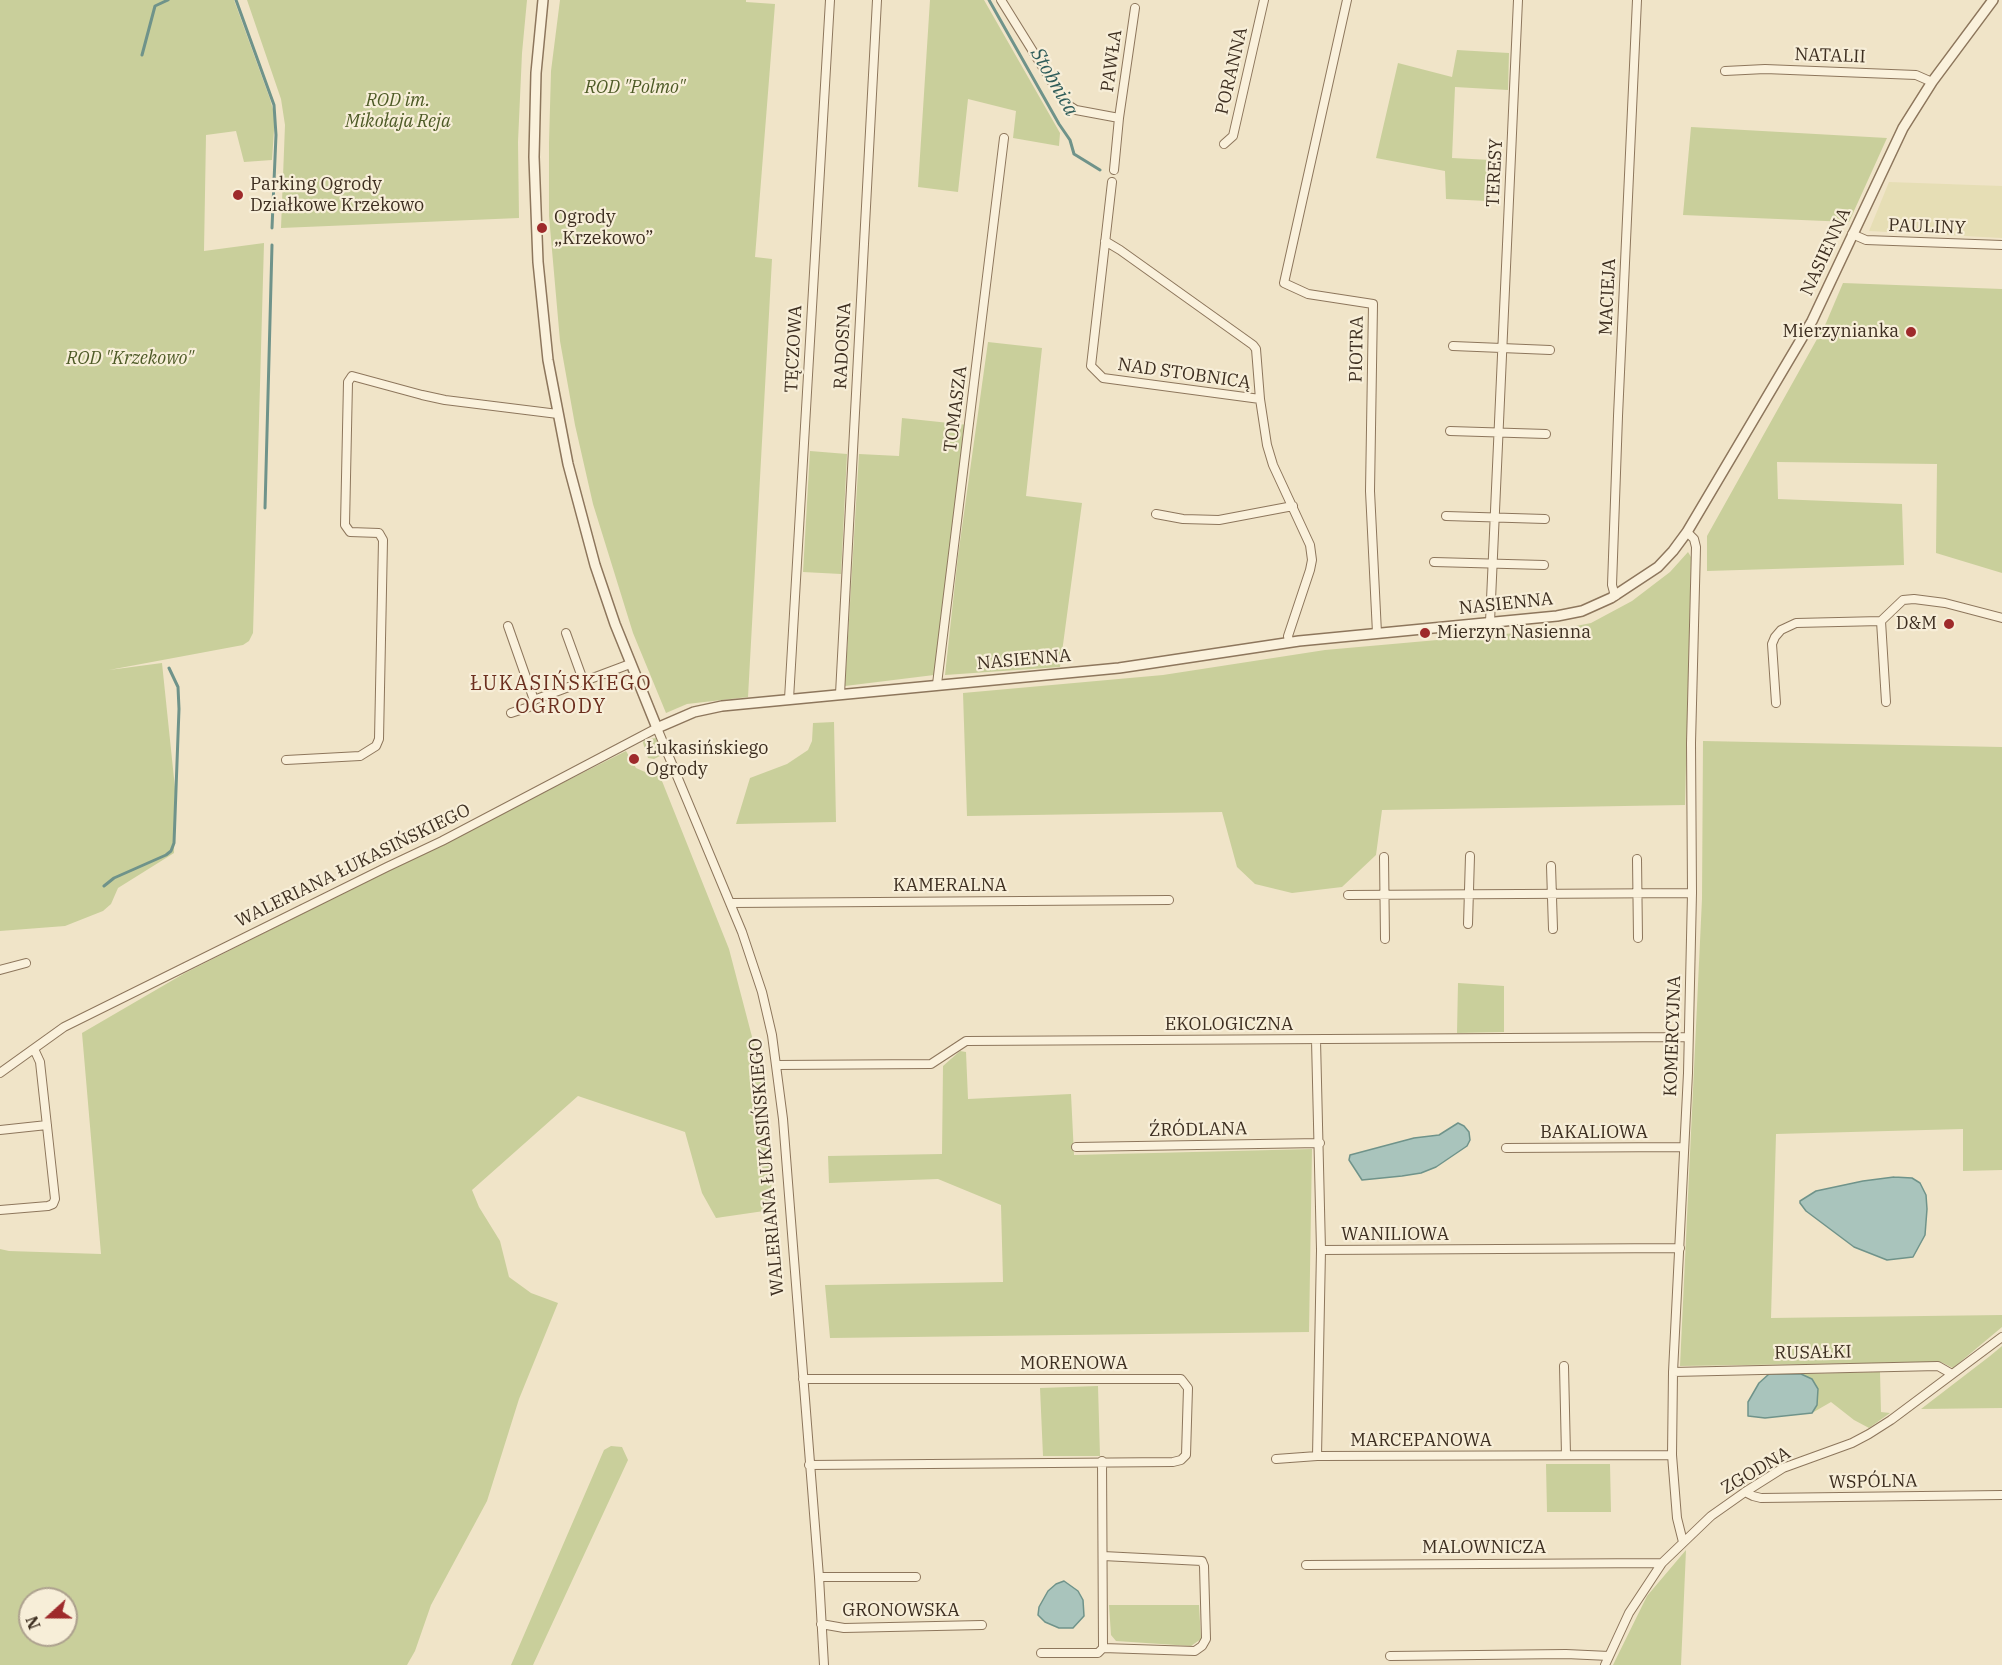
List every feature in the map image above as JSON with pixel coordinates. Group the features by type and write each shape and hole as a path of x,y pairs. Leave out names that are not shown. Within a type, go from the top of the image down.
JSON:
{"street":[{"name":"WALERIANA ŁUKASIŃSKIEGO","path":"543,0 534,102 536,226 544,330 558,414 567,464 595,565 630,664 749,950 770,1024 783,1119 824,1665"},
{"name":"TĘCZOWA","path":"789,699 830,0"},
{"name":"RADOSNA","path":"840,694 877,0"},
{"path":"1001,0 1065,103 1076,110 1119,118 1114,170"},
{"name":"PORANNA","path":"1224,144 1233,136 1264,0"},
{"name":"PIOTRA","path":"1347,0 1284,283 1308,294 1373,304 1370,491 1377,633"},
{"name":"TERESY","path":"1490,622 1518,0"},
{"name":"MACIEJA","path":"1615,596 1612,585 1617,427 1637,0"},
{"name":"NASIENNA","path":"657,729 703,710 789,699 1136,666 1288,642 1573,613 1615,596 1662,562 1676,549 1687,532 1812,321 1897,138 1932,82 1993,0"},
{"name":"PAWŁA","path":"1119,118 1135,8"},
{"name":"NATALII","path":"1725,71 1766,69 1916,75 1932,82"},
{"name":"TOMASZA","path":"937,684 1004,138"},
{"name":"NAD STOBNICĄ","path":"1113,182 1091,366 1102,378 1260,399"},
{"name":"PAULINY","path":"1852,234 1866,240 2002,245"},
{"name":"NAD STOBNICĄ","path":"1105,241 1256,349 1267,445 1273,465 1310,544 1312,560 1288,642"},
{"path":"1453,346 1550,350"},
{"path":"286,760 360,756 376,746 379,739 383,540 379,533 350,532 345,525 348,382 352,376 445,400 558,414"},
{"path":"1450,431 1546,434"},
{"path":"1156,514 1183,519 1219,520 1293,506"},
{"path":"1446,516 1545,519"},
{"name":"KOMERCYJNA","path":"1683,1542 1677,1518 1672,1455 1672,1371 1680,1248 1692,893 1691,732 1696,547 1694,540 1687,532"},
{"path":"1434,562 1544,565"},
{"path":"1776,704 1772,644 1774,637 1781,630 1796,623 1881,621 1903,600 1914,599 1945,603 2002,618"},
{"path":"1881,621 1886,702"},
{"path":"508,626 534,700"},
{"path":"566,633 583,680"},
{"path":"511,713 529,707 534,700 630,664"},
{"name":"WALERIANA ŁUKASIŃSKIEGO","path":"1,1072 64,1028 442,841 657,729"},
{"path":"1384,856 1385,939"},
{"path":"1468,924 1470,856"},
{"path":"1637,859 1638,938"},
{"path":"1551,866 1553,929"},
{"path":"1348,895 1692,893"},
{"name":"KAMERALNA","path":"731,903 1169,900"},
{"path":"0,970 26,963"},
{"name":"EKOLOGICZNA","path":"777,1065 931,1064 966,1041 1688,1037"},
{"name":"WANILIOWA","path":"1316,1040 1321,1251 1680,1248"},
{"path":"0,1210 53,1204 55,1194 39,1059 34,1050"},
{"path":"0,1130 47,1125"},
{"name":"ŹRÓDLANA","path":"1076,1147 1320,1143"},
{"name":"BAKALIOWA","path":"1506,1148 1683,1147"},
{"path":"1317,1456 1321,1251"},
{"name":"ZGODNA","path":"1605,1665 1639,1597 1662,1563 1711,1516 1783,1468 1852,1443 1892,1420 2002,1337"},
{"path":"1564,1366 1566,1455"},
{"name":"RUSAŁKI","path":"1672,1371 1938,1366 1952,1374"},
{"name":"MORENOWA","path":"803,1379 1181,1379 1188,1388 1186,1455 1181,1460 1173,1462 809,1465"},
{"name":"MARCEPANOWA","path":"1276,1459 1317,1456 1672,1455"},
{"path":"1041,1653 1098,1653 1103,1648 1102,1461"},
{"name":"WSPÓLNA","path":"1746,1492 1761,1498 2002,1495"},
{"path":"1103,1556 1202,1561 1206,1639 1195,1651 1103,1648"},
{"name":"MALOWNICZA","path":"1306,1564 1662,1563"},
{"path":"819,1577 916,1577"},
{"name":"GRONOWSKA","path":"821,1624 844,1628 982,1625"},
{"path":"1390,1656 1566,1654 1609,1656"}],"shaded area":[{"path":"1889,182 2002,186 2002,238 1869,231"}],"green space":[{"name":"ROD \"Krzekowo\"","path":"0,0 234,0 270,99 274,113 274,130 272,160 244,162 236,131 206,135 204,251 264,243 253,633 249,641 243,645 109,670 162,663 175,788 174,853 118,888 111,904 103,911 65,926 0,931"},
{"name":"ROD im. Mikołaja Reja","path":"247,0 527,0 518,142 519,218 281,228 285,125 281,99"},
{"name":"ROD \"Polmo\"","path":"560,0 746,0 746,2 775,4 755,257 772,259 748,697 687,704 666,713 633,633 593,504 575,425 560,341 549,216 551,71"},
{"path":"930,0 984,0 1060,133 1059,146 1013,138 1016,111 968,99 958,192 918,187"},
{"path":"1457,50 1509,53 1508,90 1455,87 1452,158 1491,160 1487,201 1446,199 1445,171 1376,158 1398,63 1452,77"},
{"path":"1691,127 1887,138 1849,222 1683,215"},
{"path":"1843,283 2002,289 2002,573 1936,553 1937,464 1777,462 1778,499 1902,504 1904,565 1707,571 1707,536 1826,323"},
{"path":"988,342 1042,348 1026,496 1082,503 1060,667 945,675 958,556"},
{"path":"902,418 968,425 934,675 845,686 859,454 899,456"},
{"path":"810,451 847,454 841,574 803,572"},
{"path":"1688,552 1691,557 1685,805 1382,810 1376,855 1342,887 1292,893 1255,884 1237,867 1222,812 967,816 963,693 1163,675 1325,650 1561,629 1591,623 1632,601 1670,572"},
{"path":"834,722 836,822 736,824 750,778 787,764 808,750 812,741 813,723"},
{"path":"656,738 662,755 654,759 648,758 644,740"},
{"path":"1703,741 2002,747 2002,1170 1963,1171 1963,1129 1776,1134 1771,1318 2002,1315 2002,1327 1953,1368 1941,1362 1680,1366 1702,899"},
{"path":"626,751 636,768 645,772 658,771 729,949 756,1052 768,1121 772,1196 764,1211 716,1218 702,1193 685,1132 578,1096 472,1190 479,1207 500,1241 509,1277 531,1293 558,1303 519,1399 487,1501 431,1605 415,1651 407,1665 0,1665 0,1249 101,1254 82,1033 185,973"},
{"path":"1458,983 1504,986 1504,1032 1457,1033"},
{"path":"960,1051 966,1052 968,1099 1071,1094 1074,1155 1312,1149 1309,1332 830,1338 825,1285 1003,1282 1001,1205 938,1179 829,1183 828,1156 942,1154 943,1066"},
{"path":"2002,1346 2002,1408 1921,1409 1990,1356"},
{"path":"1880,1372 1881,1412 1890,1413 1869,1428 1854,1420 1831,1402 1812,1413 1817,1405 1812,1379 1801,1374"},
{"path":"1098,1386 1100,1456 1043,1456 1040,1388"},
{"path":"611,1446 622,1447 628,1460 533,1665 511,1665 604,1450"},
{"path":"1546,1464 1610,1464 1611,1512 1547,1512"},
{"path":"1686,1550 1681,1665 1613,1665 1647,1596"},
{"path":"1109,1605 1199,1605 1201,1639 1191,1646 1116,1641 1111,1635"}],"water":[{"path":"1458,1123 1469,1132 1470,1140 1467,1146 1436,1167 1421,1173 1362,1180 1349,1160 1350,1155 1414,1138 1439,1135"},
{"path":"1894,1177 1912,1178 1920,1183 1926,1195 1925,1235 1913,1257 1887,1260 1854,1247 1806,1211 1800,1203 1816,1191"},
{"path":"1769,1374 1801,1374 1812,1379 1818,1389 1817,1405 1812,1413 1765,1418 1748,1416 1748,1402 1759,1383"},
{"path":"1064,1581 1078,1591 1083,1600 1084,1616 1073,1628 1059,1628 1045,1622 1038,1615 1039,1607 1048,1591"}],"waterway":[{"path":"142,55 155,6 168,0"},
{"path":"236,0 274,105 276,135 272,228"},
{"name":"Stobnica","path":"989,0 1070,140 1074,154 1100,170"},
{"path":"265,508 272,245"},
{"path":"104,886 114,878 166,855 171,851 174,843 179,709 178,687 169,668"}],"place":[{"name":"Parking Ogrody Działkowe Krzekowo","path":"238,195"},
{"name":"Ogrody „Krzekowo”","path":"542,228"},
{"name":"Mierzynianka","path":"1911,332"},
{"name":"D&M","path":"1949,624"},
{"name":"Mierzyn Nasienna","path":"1425,633"},
{"name":"Łukasińskiego Ogrody","path":"634,759"}],"district":[{"name":"ŁUKASIŃSKIEGO OGRODY","path":"561,696"}]}
